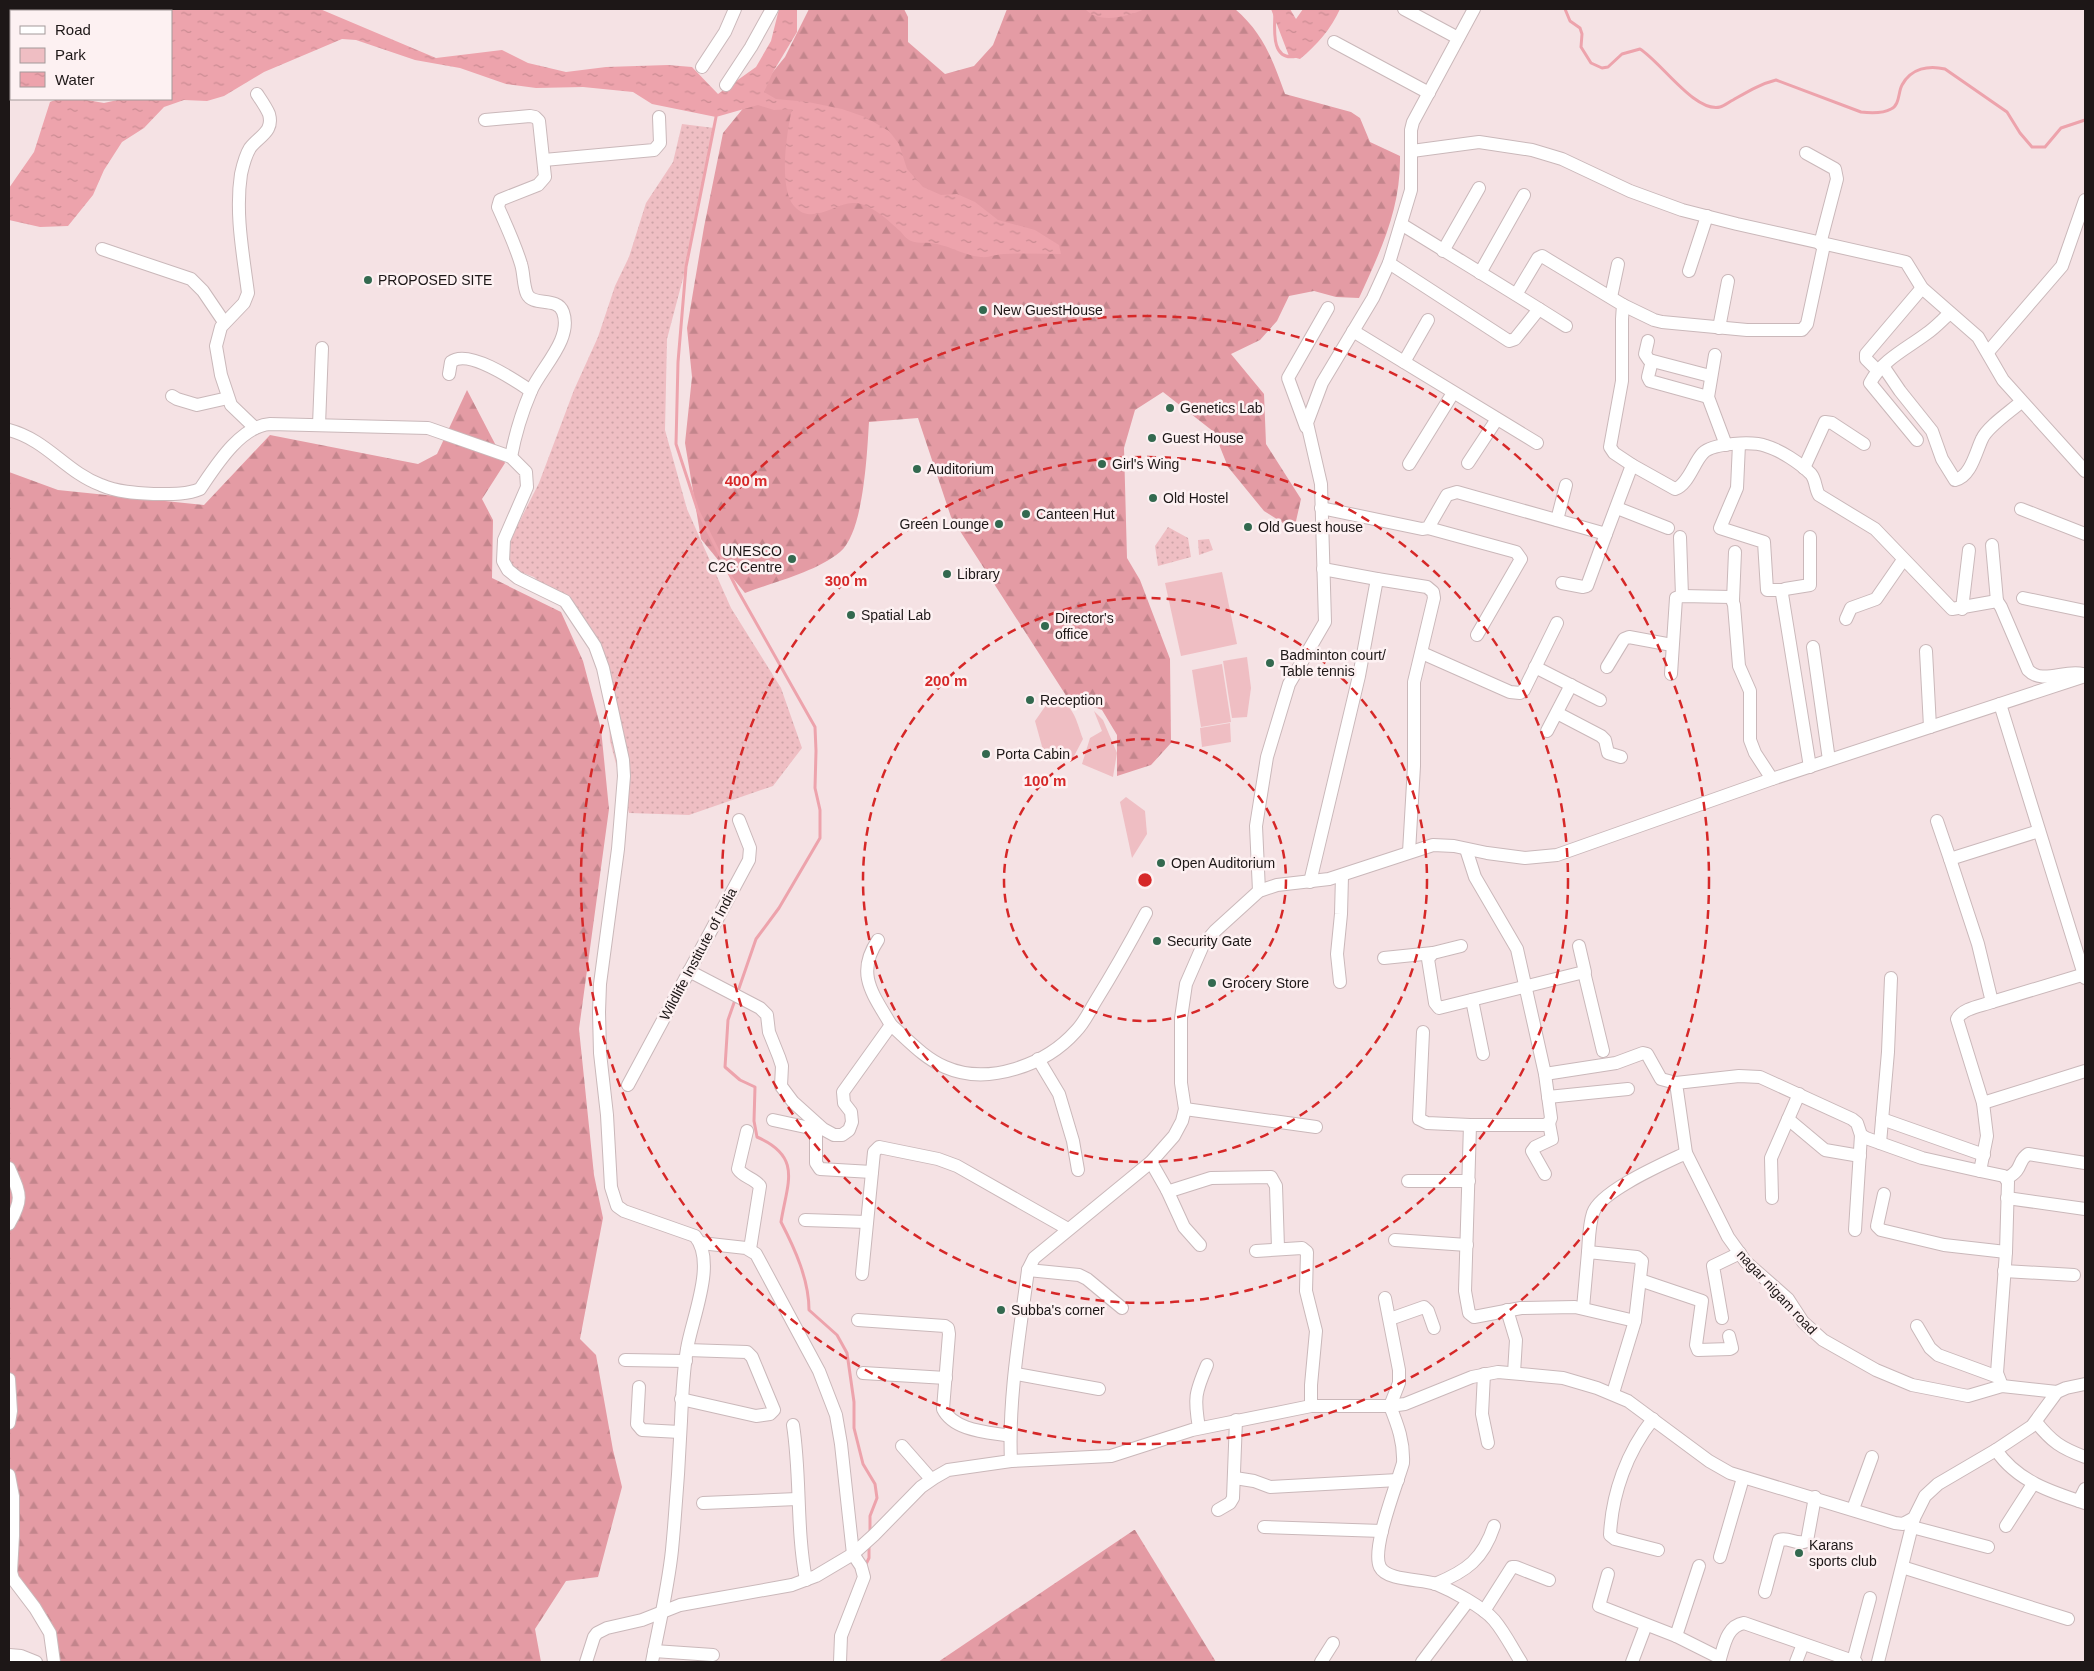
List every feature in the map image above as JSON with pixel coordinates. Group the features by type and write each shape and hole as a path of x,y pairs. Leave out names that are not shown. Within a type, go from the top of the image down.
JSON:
{"street":[{"path":"702,67 725,32 736,9"},
{"path":"726,85 751,47 772,9"},
{"path":"1404,9 1458,38"},
{"path":"1308,432 1307,422 1322,383 1354,331 1384,277 1389,263 1411,190 1411,130 1413,122 1474,9"},
{"path":"1334,42 1429,93"},
{"path":"256,428 233,409 228,398 216,346 224,322 244,303 248,293 240,213 241,175 244,160 251,147 266,134 270,121 268,111 257,94"},
{"path":"485,120 530,116 538,118 545,177 538,185 499,202 498,207 521,263 526,292 529,297 554,303 560,307 564,314 561,343 531,390 514,438 511,457"},
{"path":"544,160 654,150 660,143 660,117"},
{"path":"1412,151 1479,142 1532,150 1562,159 1630,191 1707,216 1906,262 1922,288 1972,330 1988,352 2004,380 2022,402 2084,466"},
{"path":"1517,293 1538,258 1542,256 1623,305 1654,320 1758,331 1798,331 1806,328 1837,173 1835,169 1806,153"},
{"path":"1444,251 1479,188"},
{"path":"1480,273 1524,195"},
{"path":"1988,352 2062,266 2085,200"},
{"path":"1689,271 1707,216"},
{"path":"1401,224 1480,273 1517,293 1566,326"},
{"path":"102,249 191,279 203,291 224,322"},
{"path":"1389,263 1509,341 1515,339 1539,309"},
{"path":"1611,297 1618,264"},
{"path":"1718,328 1728,282"},
{"path":"1922,288 1866,354 1866,359 1881,368 1932,432 1942,459 1955,480 1963,476 1974,460 1984,435 2022,402"},
{"path":"1623,305 1622,381 1610,447 1614,453 1675,489 1682,484 1704,451 1732,445 1752,444 1767,446 1804,468 1813,476 1816,490 1820,495 1875,528 1949,607 1955,610 1997,601"},
{"path":"1259,891 1256,826 1264,770 1272,734 1289,684 1325,622 1319,474 1308,432 1288,378 1328,308"},
{"path":"1917,440 1870,383 1881,368 1950,313"},
{"path":"1404,362 1428,320"},
{"path":"1354,331 1538,443"},
{"path":"1648,341 1646,356 1652,361 1710,376"},
{"path":"319,425 322,348"},
{"path":"1715,355 1708,397 1732,445 1737,488 1720,528 1764,542 1767,590 1783,590 1810,585 1810,537"},
{"path":"449,374 452,362 459,358 487,364 531,390"},
{"path":"1652,361 1648,377 1650,381 1708,397"},
{"path":"1409,464 1453,393"},
{"path":"172,396 177,400 197,405 228,398"},
{"path":"1468,463 1497,419"},
{"path":"1804,468 1825,422 1832,423 1864,444"},
{"path":"9,430 41,443 84,477 100,485 116,490 163,494 181,494 200,489 224,455 238,441 263,424 428,428 511,457 526,472 527,486 504,540 502,550 504,561 508,570 518,578 566,601 595,646 603,668 623,760 624,776 618,849 600,984 599,1012 600,1053 607,1115 611,1187 617,1206 624,1211 695,1236 701,1243 704,1253 702,1285 686,1355 681,1399 672,1552 663,1610 653,1656 713,1655"},
{"path":"1562,583 1583,588 1587,586 1632,465"},
{"path":"1557,520 1566,485"},
{"path":"1428,528 1447,495 1452,492 1606,534"},
{"path":"1321,508 1428,528 1516,552 1521,559 1477,635"},
{"path":"1617,508 1668,528"},
{"path":"2021,508 2085,534"},
{"path":"1680,537 1682,596"},
{"path":"1992,545 1997,601 2028,670 2032,675 2038,677 2084,673"},
{"path":"1962,609 1969,550"},
{"path":"1735,552 1733,600 1739,666 1750,691 1750,740 1755,752 1772,779"},
{"path":"1846,618 1851,608 1876,599 1904,560"},
{"path":"1323,569 1427,587 1433,592 1434,598 1413,691 1414,766 1410,852"},
{"path":"1310,882 1359,676 1377,579"},
{"path":"1783,590 1782,594 1810,767"},
{"path":"1671,674 1676,598 1682,596 1726,596 1733,600"},
{"path":"2024,598 2085,611"},
{"path":"1422,653 1516,693 1524,690 1557,623"},
{"path":"1607,667 1624,639 1629,637 1672,645"},
{"path":"1813,647 1829,760"},
{"path":"1926,651 1930,727"},
{"path":"1535,667 1600,700"},
{"path":"1011,1461 1010,1436 1028,1270 1034,1258 1151,1162 1174,1136 1182,1121 1185,1109 1181,1083 1181,1018 1186,984 1203,945 1215,931 1259,891 1272,886 1342,876 1433,845 1445,845 1525,858 1557,855 1772,779 2000,704 2084,673"},
{"path":"1547,731 1571,686"},
{"path":"1980,1170 1987,1136 1982,1103 1958,1019 1960,1014 1992,1002 2085,976 2000,704"},
{"path":"1557,713 1601,736 1605,740 1608,753 1621,757"},
{"name":"Wildlife Institute of India","path":"628,1085 749,860 750,848 738,820"},
{"path":"1936,821 1978,944 1992,1002"},
{"path":"1950,860 2039,831"},
{"path":"1466,849 1475,877 1518,949 1545,1074 1551,1118 1549,1123 1552,1139 1535,1147 1532,1151 1545,1174"},
{"path":"1340,982 1337,954 1342,876"},
{"path":"878,940 867,960 866,971 868,981 878,1003 891,1025 926,1056 954,1070 973,1074 996,1073 1014,1069 1038,1059 1058,1048 1077,1030 1146,913"},
{"path":"1384,958 1433,953 1461,946"},
{"path":"1579,946 1602,1051"},
{"path":"1433,953 1428,959 1437,1006 1439,1008 1584,972"},
{"path":"689,971 731,995 760,1008 767,1015 769,1032 782,1066 782,1086 792,1102 823,1129 834,1135 842,1135 849,1130 851,1112 844,1103 843,1092 878,1040 891,1025"},
{"path":"1880,1143 1891,978"},
{"path":"1472,1000 1483,1054"},
{"path":"1423,1032 1419,1118 1422,1122 1537,1126 1549,1123"},
{"path":"1545,1074 1616,1063 1643,1053 1647,1054 1658,1076 1664,1081 1676,1083 1749,1075 1774,1081 1855,1120 1861,1136 1855,1230"},
{"path":"1038,1059 1059,1094 1073,1141 1078,1170"},
{"path":"1982,1103 2085,1071"},
{"name":"nagar nigam road","path":"1676,1083 1686,1153 1722,1225 1746,1262 1788,1299 1803,1322 1823,1340 1876,1370 1912,1386 1972,1395 2000,1382 2057,1392"},
{"path":"1548,1097 1628,1090"},
{"path":"1772,1198 1771,1158 1799,1094"},
{"path":"1185,1109 1316,1127"},
{"path":"1788,1119 1825,1150 1860,1156"},
{"path":"1882,1119 1984,1155"},
{"path":"773,1120 810,1128 814,1131 816,1135 816,1163 820,1169 872,1172"},
{"path":"1470,1125 1465,1291 1471,1316 1474,1318 1507,1310 1536,1307 1583,1308 1635,1321"},
{"path":"747,1131 738,1169 741,1174 758,1184 760,1190 750,1249"},
{"path":"1861,1136 1922,1158 2000,1174 2007,1178"},
{"path":"862,1274 874,1152 879,1147 938,1159 957,1166 1068,1229"},
{"path":"1583,1308 1593,1214 1599,1204 1634,1178 1686,1153"},
{"path":"2007,1178 2018,1170 2023,1158 2028,1154 2085,1163"},
{"path":"1151,1162 1167,1190 1184,1227 1200,1244"},
{"path":"9,1168 19,1192 14,1199 9,1224"},
{"path":"1167,1190 1174,1191 1211,1178 1271,1177 1276,1186 1278,1248"},
{"path":"1917,1326 1930,1348 1938,1354 2000,1382 2006,1252 2007,1178"},
{"path":"1408,1181 1469,1181"},
{"path":"1884,1194 1877,1226 1881,1230 1944,1245 2006,1252"},
{"path":"2007,1198 2085,1209"},
{"path":"805,1220 867,1222"},
{"path":"1395,1240 1467,1245"},
{"path":"701,1243 750,1249 758,1257 820,1371 830,1396 842,1444 853,1554 861,1566 864,1576 841,1636 840,1662"},
{"path":"1256,1251 1278,1248 1302,1248 1307,1252 1306,1291 1316,1331 1311,1406"},
{"path":"1588,1252 1640,1258 1642,1264 1635,1321 1614,1394"},
{"path":"1722,1318 1713,1266 1740,1253"},
{"path":"1028,1270 1080,1275 1122,1308"},
{"path":"2004,1271 2074,1275"},
{"path":"1640,1280 1702,1301 1696,1346 1698,1350 1730,1349 1732,1346 1729,1336"},
{"path":"1385,1298 1398,1360 1399,1383 1390,1406 1403,1443 1403,1464 1382,1531 1378,1560 1380,1566 1384,1572 1392,1576 1435,1584 1484,1611 1495,1620 1520,1662"},
{"path":"1390,1319 1424,1307 1428,1311 1434,1328"},
{"path":"1507,1310 1516,1340 1514,1373"},
{"path":"858,1320 945,1326 948,1328 950,1334 943,1409 946,1416 961,1426 1010,1436"},
{"path":"625,1360 748,1352 752,1357 774,1410 770,1414 756,1416 681,1399"},
{"path":"1199,1428 1195,1399 1197,1388 1207,1365"},
{"path":"586,1662 590,1644 597,1633 619,1624 642,1620 663,1610 680,1605 792,1585 816,1576 853,1554 874,1536 921,1487 948,1470 1011,1461 1111,1456 1199,1428 1311,1406 1390,1406 1416,1400 1484,1374 1498,1372 1563,1378 1614,1394 1628,1401 1709,1461 1743,1478 1894,1523 1913,1523 1988,1546"},
{"path":"863,1373 946,1378"},
{"path":"1016,1374 1099,1389"},
{"path":"1484,1374 1482,1419 1488,1443"},
{"path":"9,1379 11,1411 9,1423"},
{"path":"1878,1662 1913,1523 1925,1496 1931,1490 1996,1450 2036,1422 2057,1392 2085,1384"},
{"path":"639,1387 638,1428 642,1430 680,1432"},
{"path":"1653,1419 1643,1431 1623,1470 1614,1499 1610,1535 1615,1539 1658,1550"},
{"path":"1218,1510 1232,1501 1235,1478 1236,1420"},
{"path":"2036,1422 2056,1444 2085,1457"},
{"path":"793,1425 797,1449 797,1499 802,1560 806,1580"},
{"path":"902,1446 931,1480"},
{"path":"1996,1450 2010,1468 2033,1484 2082,1502 2085,1489"},
{"path":"1853,1510 1872,1457"},
{"path":"9,1475 14,1496 14,1536 10,1572 50,1633 54,1662"},
{"path":"1235,1478 1254,1481 1270,1487 1398,1480"},
{"path":"1720,1557 1743,1478"},
{"path":"2006,1526 2033,1484"},
{"path":"1765,1592 1779,1540 1784,1538 1800,1543 1807,1541 1815,1498"},
{"path":"703,1503 797,1499"},
{"path":"1435,1584 1458,1573 1475,1560 1484,1551 1494,1526"},
{"path":"1264,1527 1382,1531"},
{"path":"1676,1636 1699,1566"},
{"path":"1484,1611 1512,1567 1549,1580"},
{"path":"1902,1567 2068,1619"},
{"path":"1608,1574 1599,1606 1676,1636 1719,1660 1730,1631 1738,1624 1744,1623 1855,1662 1870,1598"},
{"path":"1422,1662 1468,1601"},
{"path":"1632,1662 1646,1625"},
{"path":"1321,1662 1333,1643"},
{"path":"1796,1662 1803,1644"},
{"path":"9,1655 21,1656 36,1662"}],"green space":[{"path":"809,9 904,9 908,17 908,42 945,74 974,66 993,45 1007,9 1235,9 1253,28 1266,48 1285,94 1351,112 1360,118 1370,142 1400,156 1397,194 1388,230 1359,298 1336,297 1314,291 1289,296 1277,321 1260,340 1231,354 1264,394 1266,444 1301,499 1294,530 1264,511 1228,467 1214,432 1163,392 1135,410 1124,448 1127,558 1140,580 1170,659 1171,743 1151,765 1117,776 1117,735 1102,710 1067,697 951,517 918,418 869,422 863,491 854,528 848,542 840,552 830,559 794,576 745,593 701,539 685,443 692,377 687,328 704,227 723,133 785,57"},
{"path":"682,124 714,128 686,267 667,339 665,430 687,509 731,608 781,688 802,748 773,786 689,815 629,813 610,741 606,664 564,608 534,577 498,564 539,483 574,390 598,337 615,286 629,257 646,203 673,162"},
{"path":"467,390 505,463 482,499 493,520 492,578 561,612 583,661 601,729 609,809 579,1029 594,1175 603,1218 580,1339 596,1355 613,1450 622,1487 598,1577 566,1581 535,1629 541,1662 58,1662 41,1623 9,1582 9,472 58,490 204,505 270,435 418,464 437,454"},
{"path":"1168,527 1188,538 1191,557 1158,566 1155,546"},
{"path":"1209,539 1213,550 1199,555 1198,540"},
{"path":"1222,572 1237,644 1181,656 1165,583"},
{"path":"1247,657 1251,688 1247,717 1232,718 1223,661"},
{"path":"1222,664 1231,722 1201,727 1192,670"},
{"path":"1051,698 1065,703 1073,713 1078,725 1083,739 1073,758 1055,759 1043,750 1035,721"},
{"path":"1094,711 1103,720 1117,753 1113,777 1082,764 1090,738 1102,731"},
{"path":"1230,723 1231,742 1202,747 1200,728"},
{"path":"1126,797 1145,811 1147,834 1132,858 1120,802"},
{"path":"1134,1530 1216,1662 938,1662"}],"water":[{"path":"320,9 436,58 502,50 528,63 566,72 606,67 668,65 692,67 718,94 756,67 771,41 779,9 797,9 797,32 773,72 764,92 776,99 808,102 842,109 865,117 889,131 899,144 907,169 923,187 941,195 957,194 975,202 998,220 1035,230 1059,245 1061,254 1001,254 981,257 937,244 914,242 908,239 879,213 867,206 855,203 848,203 816,214 801,212 789,198 786,186 786,144 792,109 774,110 758,105 716,117 652,104 633,92 583,87 536,88 506,84 460,68 415,60 356,40 342,39 264,72 224,96 207,101 184,100 164,107 144,128 122,142 104,170 93,195 68,226 40,227 9,220 9,188 34,152 50,102 55,100 87,100 104,103 118,100 172,100 172,10 162,10"},
{"path":"1085,9 1145,9 1114,18 1106,18 1091,14"},
{"path":"1271,9 1290,9 1296,19 1303,9 1340,9 1323,36 1300,59 1289,56"}],"waterway":[{"path":"1275,9 1275,33 1278,48 1282,54 1288,57 1297,56"},
{"path":"1565,9 1570,21 1580,28 1582,34 1581,47 1591,63 1602,68 1608,67 1622,54 1640,49 1689,95 1710,107 1720,107 1754,88 1776,80 1861,112 1887,111 1896,105 1902,85 1910,75 1915,71 1933,67 1945,69 2007,112 2020,133 2032,147 2045,147 2061,128 2085,120"},
{"path":"716,117 686,267 678,362 676,444 698,511 737,589 815,727 815,788 820,810 820,838 779,908 756,939 737,994"},
{"path":"735,1000 728,1020 725,1067 740,1080 755,1087 754,1121 757,1137 781,1153 789,1172 781,1222 804,1276 809,1310 837,1335 847,1353 854,1402 854,1428 863,1464 875,1484 877,1498 870,1516 870,1535"},
{"path":"865,1566 869,1558 869,1546"}],"place":[{"name":"PROPOSED SITE","path":"368,280"},
{"name":"New GuestHouse","path":"983,310"},
{"name":"Genetics Lab","path":"1170,408"},
{"name":"Guest House","path":"1152,438"},
{"name":"Girl's Wing","path":"1102,464"},
{"name":"Auditorium","path":"917,469"},
{"name":"Old Hostel","path":"1153,498"},
{"name":"Canteen Hut","path":"1026,514"},
{"name":"Green Lounge","path":"999,524"},
{"name":"Old Guest house","path":"1248,527"},
{"name":"UNESCO C2C Centre","path":"792,559"},
{"name":"Library","path":"947,574"},
{"name":"Spatial Lab","path":"851,615"},
{"name":"Director's office","path":"1045,626"},
{"name":"Badminton court/ Table tennis","path":"1270,663"},
{"name":"Reception","path":"1030,700"},
{"name":"Porta Cabin","path":"986,754"},
{"name":"Open Auditorium","path":"1161,863"},
{"name":"Security Gate","path":"1157,941"},
{"name":"Grocery Store","path":"1212,983"},
{"name":"Subba's corner","path":"1001,1310"},
{"name":"Karans sports club","path":"1799,1553"}]}
